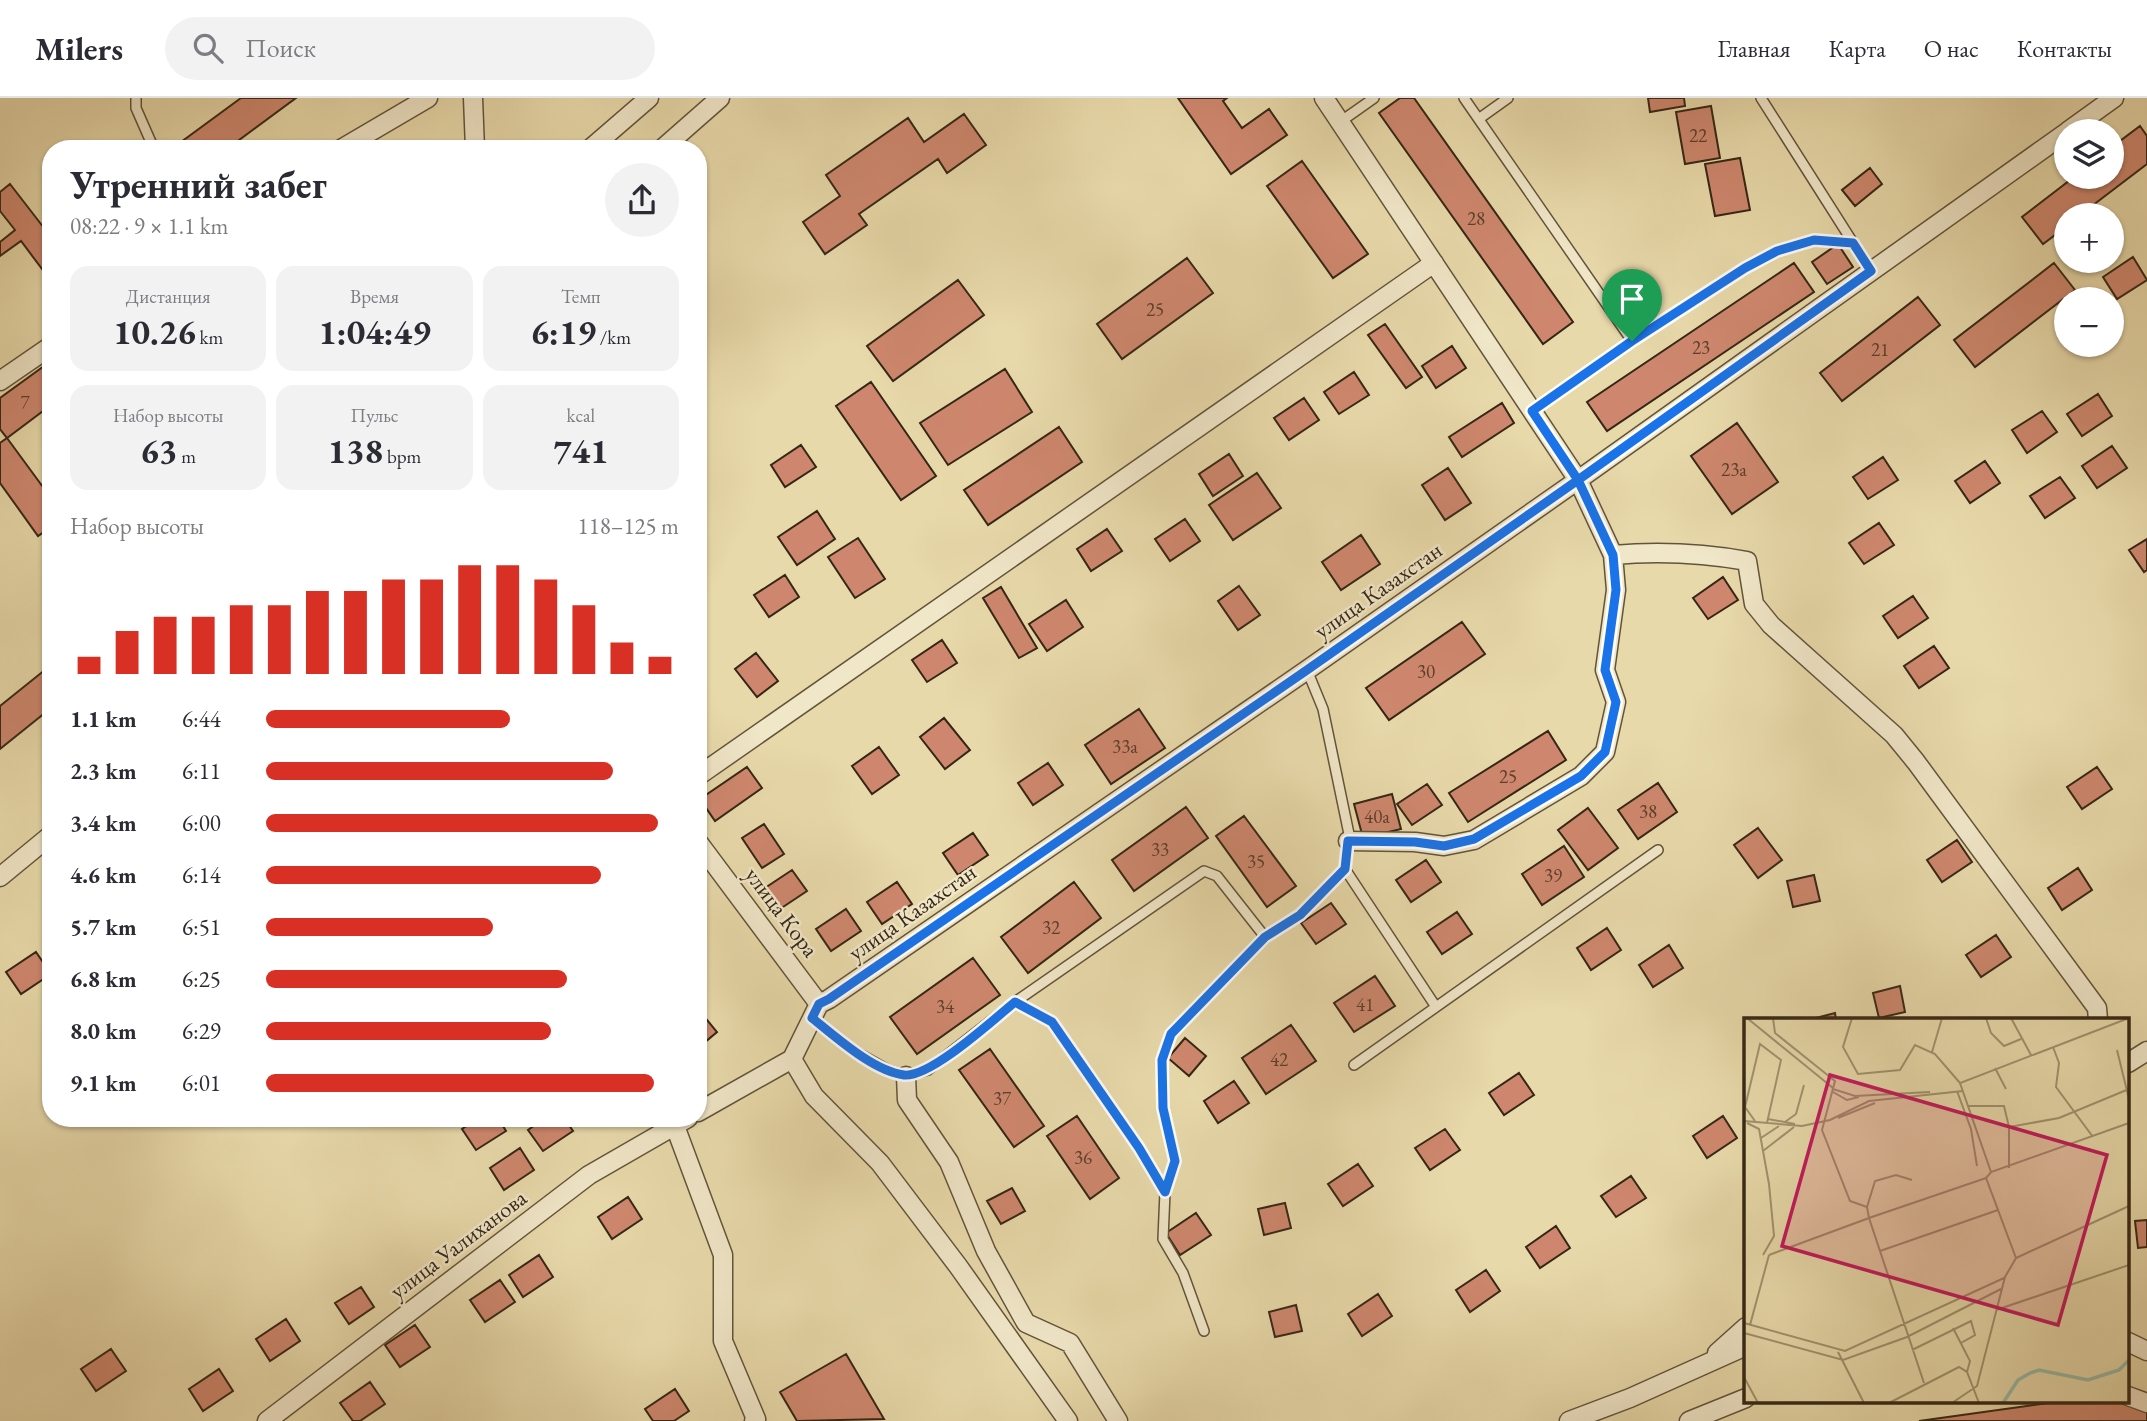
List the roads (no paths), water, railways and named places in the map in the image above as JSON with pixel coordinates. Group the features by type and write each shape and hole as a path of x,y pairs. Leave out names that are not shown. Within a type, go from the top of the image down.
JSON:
{"street":[{"path":"356,140 428,98"},
{"path":"473,98 475,140"},
{"path":"600,140 649,98"},
{"path":"672,140 720,98"},
{"path":"1324,98 1578,480 1613,555 1616,590 1605,670 1616,702 1605,752 1581,776 1474,839 1444,846 1415,842 1348,841"},
{"name":"улица Казахстан","path":"2085,119 2114,98"},
{"name":"улица Казахстан","path":"820,1007 1578,480 2054,141"},
{"path":"707,770 1434,263"},
{"path":"0,381 42,352"},
{"path":"1613,555 1659,551 1747,561 1754,604 1771,625 1894,735 1909,753 2097,1009 2098,1018"},
{"path":"0,877 42,842"},
{"name":"улица Кора","path":"707,854 820,1007"},
{"path":"707,1107 792,1059 820,1007"},
{"path":"2130,1062 2147,1051"},
{"path":"792,1059 814,1096 888,1173 1068,1421"},
{"path":"906,1076 907,1100 949,1162 986,1251 1026,1324 1070,1343 1118,1421"},
{"name":"улица Уалиханова","path":"267,1421 589,1175 673,1127"},
{"path":"684,1127 723,1255 723,1341 756,1420"},
{"path":"1703,1365 1744,1329"},
{"path":"2130,1343 2147,1351"},
{"path":"1569,1421 1630,1398 1744,1347"},
{"path":"2130,1397 2147,1403"},
{"path":"1689,1421 1744,1399"}],"lane":[{"path":"136,98 136,108 150,140"},
{"path":"1340,122 1374,98"},
{"path":"1464,98 1632,341"},
{"path":"1480,118 1508,98"},
{"path":"1761,98 1871,271"},
{"path":"1532,411 1632,341 1745,268 1777,251 1814,240 1853,243"},
{"path":"1205,1331 1183,1273 1163,1239 1165,1192 1175,1161 1163,1108 1162,1060 1171,1034 1265,937 1300,915 1345,869 1349,834 1323,709 1307,670"},
{"path":"1354,1065 1658,850"},
{"path":"1345,869 1436,1007"},
{"path":"820,1007 849,1048 888,1070 906,1076 928,1070 1015,1002 1204,871 1217,876 1265,937"},
{"path":"1015,1002 1052,1022 1139,1148 1165,1192"}]}
